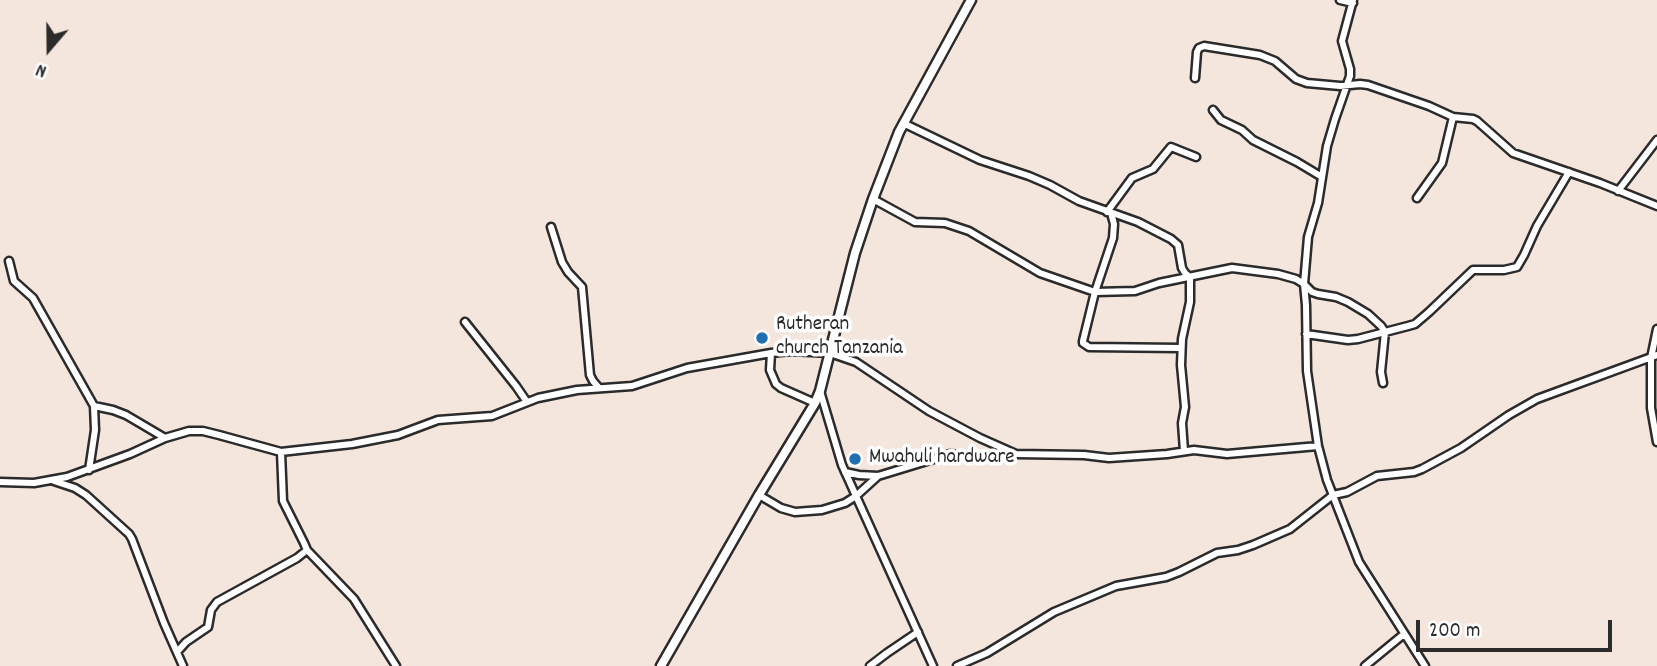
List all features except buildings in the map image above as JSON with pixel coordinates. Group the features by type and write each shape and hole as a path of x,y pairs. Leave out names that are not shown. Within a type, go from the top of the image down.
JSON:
{"street":[{"path":"661,666 815,403 855,253 873,199 903,123 971,0"},
{"path":"1340,0 1353,1 1342,41 1349,69 1348,85 1327,146 1318,203 1308,237 1304,284 1306,359 1318,446 1333,495 1359,562 1425,666"},
{"path":"1195,78 1196,52 1199,48 1208,46 1267,57 1296,79 1307,83 1368,85 1453,117 1477,121 1521,157 1569,172 1657,206"},
{"path":"1213,110 1221,120 1242,130 1253,140 1322,177"},
{"path":"1417,198 1442,163 1453,117"},
{"path":"903,123 958,151 1029,176 1079,201 1138,222 1175,242 1183,270 1190,277 1190,302 1181,348 1185,407 1182,423 1184,451"},
{"path":"1618,191 1657,139"},
{"path":"1109,213 1132,178 1153,169 1171,147 1196,158"},
{"path":"1306,334 1348,340 1415,324 1474,270 1517,267 1569,172"},
{"path":"873,199 915,222 945,223 969,231 1040,273 1095,292 1135,291 1159,282 1239,268 1296,279 1312,292 1348,302 1372,318 1384,332 1381,354 1383,383"},
{"path":"1109,213 1114,224 1113,238 1095,292 1083,341 1086,346 1181,348"},
{"path":"551,227 562,262 582,287 590,375 599,388"},
{"path":"9,261 14,281 33,298 94,406 95,430 89,470"},
{"path":"1306,305 1318,294"},
{"path":"465,322 527,402"},
{"path":"1657,329 1651,408 1657,442"},
{"path":"0,482 17,484 52,480 89,470 189,430 203,431 281,452 374,440 398,435 438,420 492,416 538,398 577,390 632,386 687,368 791,351 830,354 856,362 929,411 1016,454"},
{"path":"771,353 769,370 776,383 781,388 815,403"},
{"path":"957,666 987,653 1054,612 1106,589 1174,575 1210,555 1244,549 1283,533 1333,495 1347,492 1377,476 1422,469 1461,448 1537,399 1654,357"},
{"path":"820,391 845,472 933,666"},
{"path":"94,406 126,415 166,438"},
{"path":"845,472 878,476 950,454 987,458 1016,454 1109,458 1194,450 1227,454 1318,446"},
{"path":"281,452 283,501 307,550 354,598 396,666"},
{"path":"759,495 782,508 801,512 822,510 835,507 856,496 878,476"},
{"path":"52,480 86,495 129,534 183,666"},
{"path":"177,652 186,642 208,627 211,610 217,602 307,550"},
{"path":"870,666 918,632"},
{"path":"1365,666 1404,634"}],"place":[{"name":"Rutheran church Tanzania","path":"762,338"},
{"name":"Mwahuli hardware","path":"855,459"}]}
